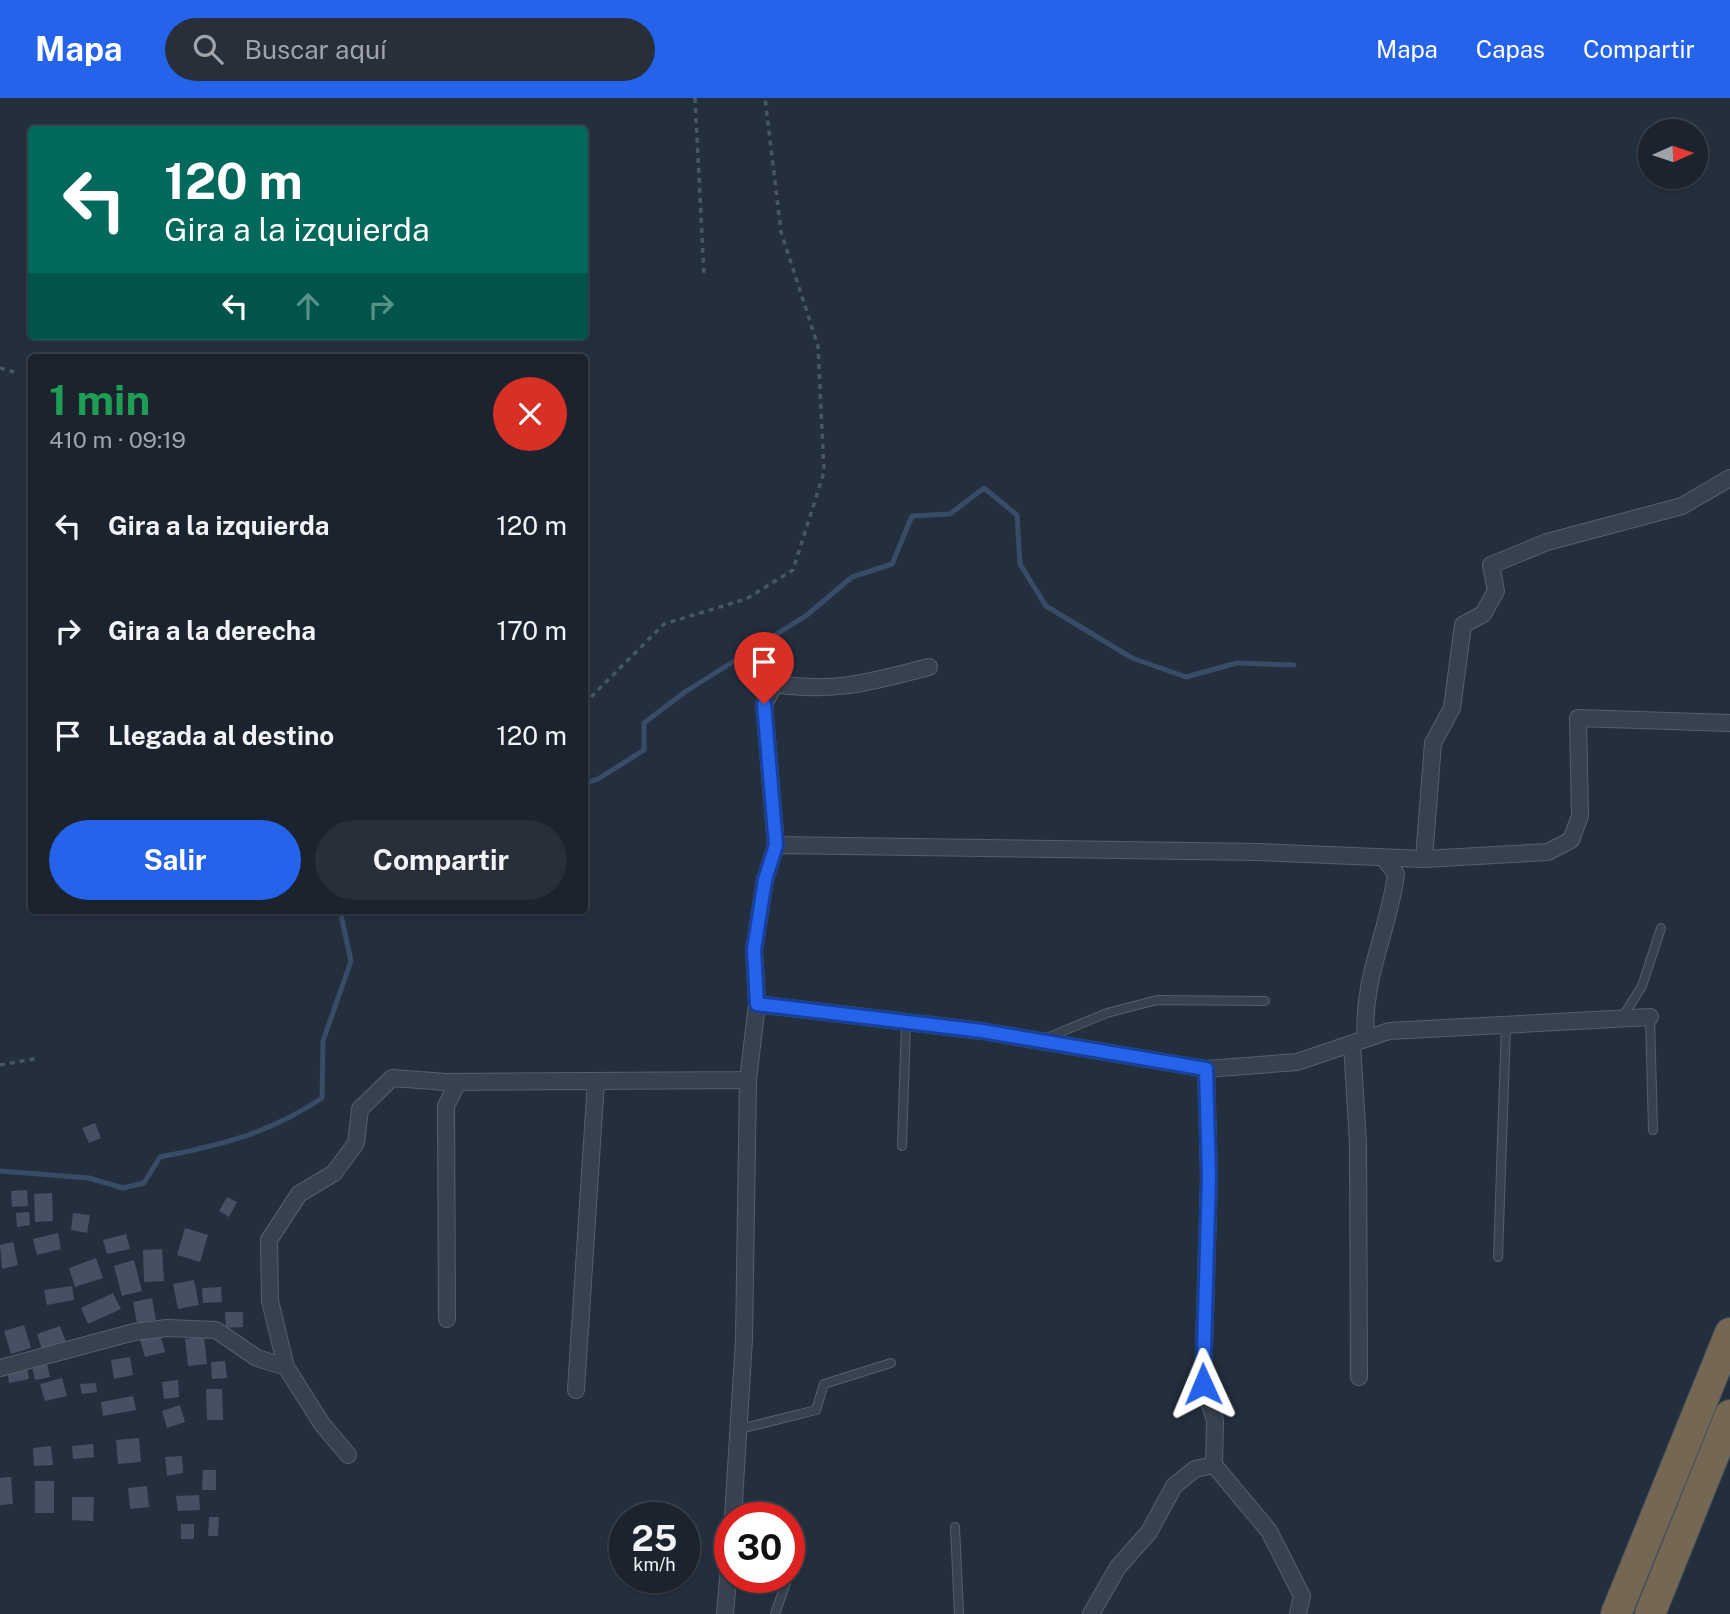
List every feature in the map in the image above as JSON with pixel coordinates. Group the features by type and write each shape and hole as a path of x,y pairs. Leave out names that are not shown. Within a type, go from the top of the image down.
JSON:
{"highway":[{"path":"1616,1614 1730,1333"},
{"path":"1650,1614 1730,1415"}],"street":[{"path":"1424,859 1433,743 1452,708 1463,625 1483,614 1496,592 1491,565 1547,542 1682,506 1730,478"},
{"path":"734,1502 740,1429 748,1080 757,1004 754,950 765,880 776,845 764,704 775,684 813,690 846,688 929,667"},
{"path":"776,845 1259,852 1424,859 1548,852 1571,840 1580,816 1578,718 1730,723"},
{"path":"1359,1377 1359,1041 1368,979 1392,905 1396,874 1383,857"},
{"path":"757,1004 1040,1041 1206,1069 1297,1062 1389,1031 1650,1017"},
{"path":"1206,1069 1209,1177 1203,1384 1215,1420 1214,1465 1269,1531 1302,1596 1298,1614"},
{"path":"348,1455 322,1424 286,1367 270,1301 269,1240 299,1194 334,1173 355,1143 360,1109 391,1079 458,1082 748,1080"},
{"path":"576,1390 596,1081"},
{"path":"447,1319 446,1106 458,1082"},
{"path":"0,1368 134,1332 167,1328 216,1330 257,1358 286,1367"},
{"path":"1091,1614 1118,1567 1149,1532 1174,1486 1195,1469 1214,1465"},
{"path":"725,1614 727,1593"}],"lane":[{"path":"1622,1019 1642,986 1661,928"},
{"path":"1040,1041 1063,1029 1157,1000 1265,1001"},
{"path":"1650,1017 1653,1130"},
{"path":"902,1146 906,1022"},
{"path":"1498,1258 1506,1025"},
{"path":"740,1429 816,1410 824,1384 891,1363"},
{"path":"954,1527 959,1614"},
{"path":"775,1614 783,1593"}],"path":[{"path":"695,98 704,275"},
{"path":"588,700 664,624 746,599 793,570 824,472 818,346 781,232 765,98"},
{"path":"0,368 14,372"},
{"path":"0,1065 39,1058"}],"building":[{"path":"95,1123 101,1138 89,1143 82,1128"},
{"path":"27,1190 28,1206 12,1207 11,1191"},
{"path":"52,1193 53,1221 35,1222 34,1194"},
{"path":"227,1197 237,1202 229,1217 219,1211"},
{"path":"29,1212 30,1225 17,1227 16,1213"},
{"path":"73,1213 90,1215 87,1233 71,1230"},
{"path":"185,1228 208,1235 200,1262 177,1255"},
{"path":"58,1233 61,1249 37,1255 33,1239"},
{"path":"126,1234 130,1249 107,1254 103,1240"},
{"path":"13,1242 18,1265 2,1269 0,1245"},
{"path":"162,1249 164,1281 144,1282 143,1250"},
{"path":"96,1258 103,1278 75,1287 69,1268"},
{"path":"134,1260 142,1291 122,1296 114,1266"},
{"path":"194,1280 199,1305 178,1309 173,1284"},
{"path":"72,1286 74,1300 47,1305 44,1290"},
{"path":"221,1287 222,1302 203,1303 202,1288"},
{"path":"113,1293 121,1309 88,1324 81,1308"},
{"path":"152,1298 156,1320 137,1323 133,1302"},
{"path":"225,1312 243,1312 243,1327 226,1328"},
{"path":"24,1325 31,1348 11,1354 4,1331"},
{"path":"60,1326 66,1342 42,1350 37,1334"},
{"path":"160,1334 165,1352 145,1357 140,1339"},
{"path":"204,1337 207,1364 188,1366 185,1339"},
{"path":"130,1357 133,1375 114,1379 111,1360"},
{"path":"46,1359 50,1377 35,1380 31,1362"},
{"path":"225,1361 227,1378 212,1379 211,1362"},
{"path":"27,1366 29,1379 9,1383 7,1370"},
{"path":"62,1378 67,1396 45,1401 40,1384"},
{"path":"178,1380 179,1397 164,1399 162,1382"},
{"path":"96,1383 97,1392 82,1394 80,1384"},
{"path":"206,1389 222,1389 223,1420 207,1420"},
{"path":"133,1396 136,1410 103,1416 101,1402"},
{"path":"180,1405 185,1422 167,1428 162,1411"},
{"path":"139,1438 141,1462 118,1464 116,1440"},
{"path":"93,1444 94,1457 73,1459 72,1446"},
{"path":"51,1446 53,1465 34,1466 33,1448"},
{"path":"182,1456 183,1473 167,1476 165,1457"},
{"path":"203,1470 216,1470 216,1490 202,1490"},
{"path":"11,1477 13,1504 0,1505 0,1478"},
{"path":"35,1481 54,1481 54,1513 35,1513"},
{"path":"147,1486 149,1507 130,1509 128,1488"},
{"path":"199,1495 200,1510 178,1511 176,1496"},
{"path":"72,1497 94,1497 93,1521 72,1520"},
{"path":"209,1517 219,1517 218,1536 208,1536"},
{"path":"181,1524 194,1524 194,1539 181,1539"}],"waterway":[{"path":"588,783 644,750 644,723 685,692 807,615 852,577 892,564 912,516 950,514 984,488 1017,515 1020,564 1046,606 1132,658 1186,677 1237,663 1294,665"},
{"path":"0,1171 89,1178 123,1188 144,1183 160,1157 245,1136 283,1120 322,1098 323,1041 351,961 341,914"}],"route":[{"path":"764,704 776,845 765,880 754,950 757,1004 982,1031 1206,1069 1209,1177 1202,1334 1203,1384"}]}
